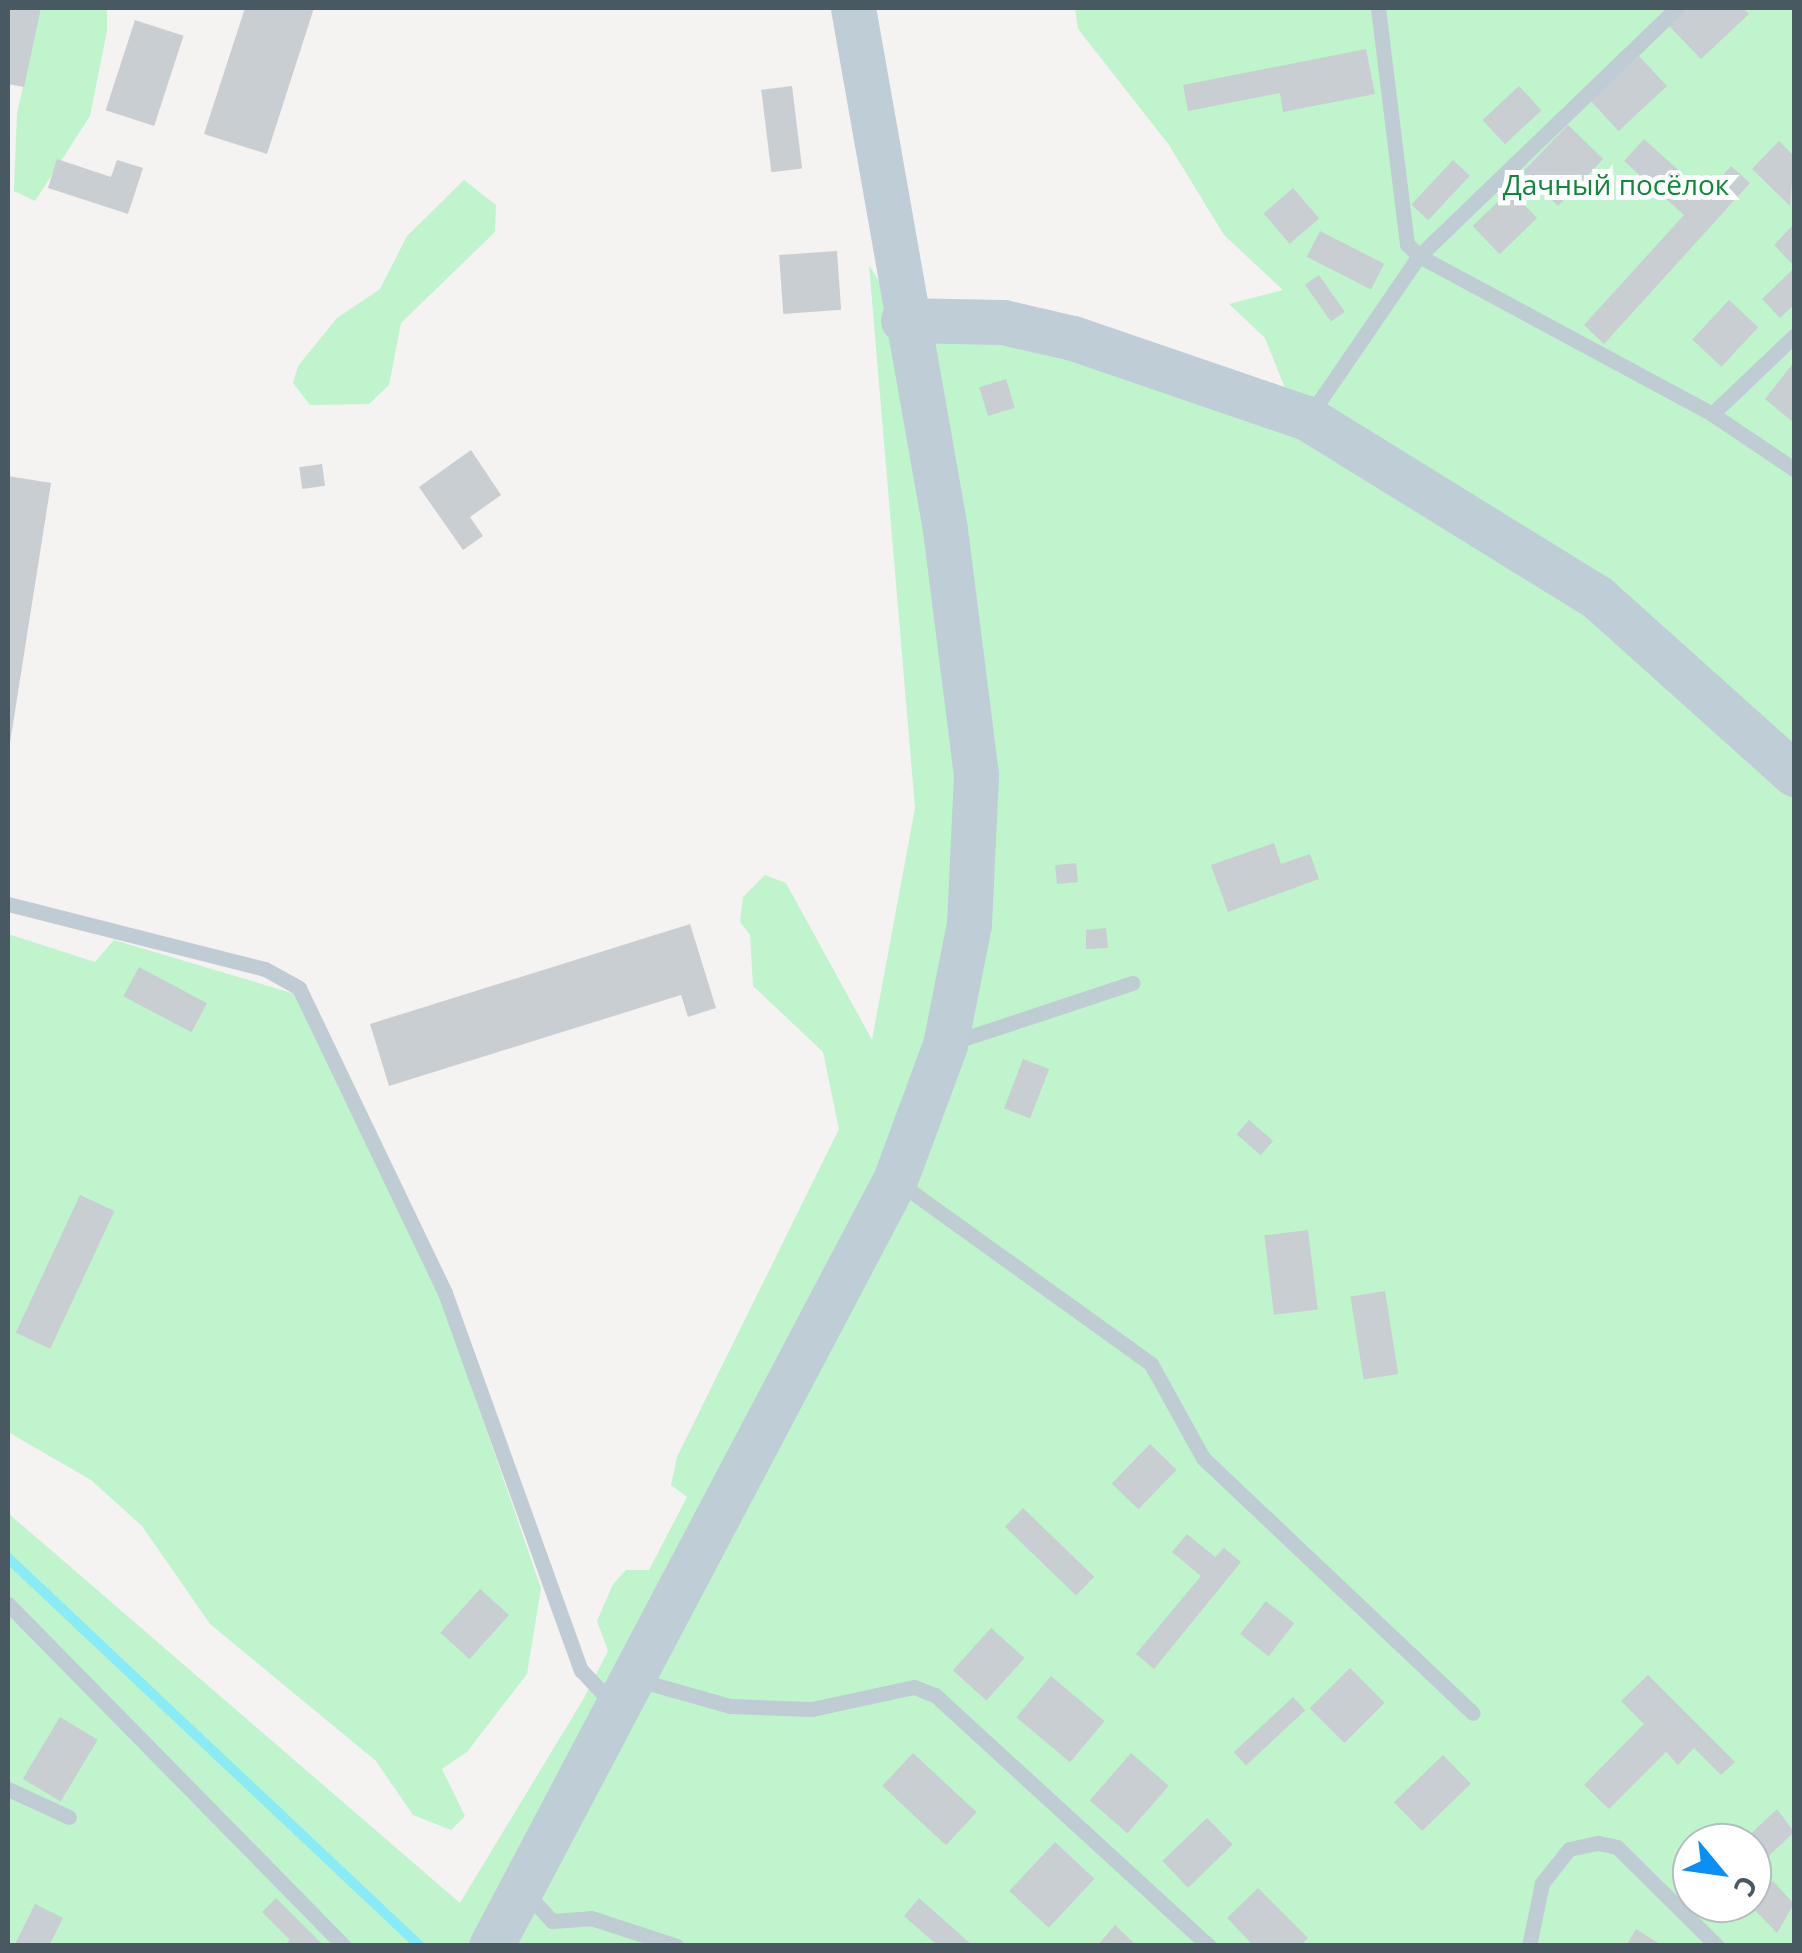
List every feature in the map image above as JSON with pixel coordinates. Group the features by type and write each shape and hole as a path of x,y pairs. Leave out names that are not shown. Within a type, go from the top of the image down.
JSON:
{"main road":[{"path":"495,1944 630,1696 895,1180 945,1045 969,924 976,775 945,529 903,320 853,8"},
{"path":"903,320 1003,322 1191,375 1307,418 1597,597 1794,774"}],"lane":[{"path":"1378,8 1408,244 1419,256 1712,414 1794,469"},
{"path":"1307,418 1419,256 1677,8"},
{"path":"1712,414 1794,336"},
{"path":"8,904 265,969 299,988 445,1293 580,1670 630,1696 730,1706 812,1709 914,1687 935,1695 1208,1946"},
{"path":"945,1045 1132,983"},
{"path":"895,1180 1151,1364 1203,1458 1473,1712"},
{"path":"8,1604 344,1946"},
{"path":"8,1789 70,1817"},
{"path":"1529,1946 1542,1884 1569,1850 1598,1843 1616,1846 1717,1946"},
{"path":"524,1891 552,1921 591,1918 677,1946"}],"green space":[{"path":"40,8 107,8 107,31 90,116 35,201 14,191 17,114"},
{"name":"Дачный посёлок","path":"1075,8 1794,8 1794,1945 8,1945 8,1513 460,1903 584,1698 608,1651 597,1621 613,1584 626,1570 649,1570 687,1497 671,1485 677,1457 839,1129 823,1052 753,986 750,935 740,922 743,897 765,875 786,883 872,1040 915,808 869,265 903,320 1290,401 1265,338 1229,304 1283,290 1224,235 1169,145 1078,29"},
{"path":"464,180 496,205 495,232 401,323 389,385 369,404 310,405 293,383 298,366 337,318 380,289 407,236"},
{"path":"8,934 95,962 114,940 295,994 423,1246 541,1588 527,1674 467,1752 442,1769 465,1816 451,1830 413,1815 376,1761 210,1624 142,1526 91,1480 8,1432"}],"building":[{"path":"8,8 41,8 24,87 8,84"},
{"path":"245,8 314,8 267,154 204,134"},
{"path":"1684,8 1743,8 1749,14 1701,59 1667,24"},
{"path":"135,20 184,36 154,126 106,110"},
{"path":"1366,49 1375,94 1283,112 1280,93 1188,111 1183,85"},
{"path":"1639,56 1667,86 1619,131 1591,101"},
{"path":"792,86 802,168 771,172 761,90"},
{"path":"1519,86 1542,110 1505,144 1482,120"},
{"path":"1568,125 1603,159 1558,206 1523,172"},
{"path":"1644,139 1706,195 1731,166 1750,183 1604,344 1584,325 1684,215 1624,161"},
{"path":"1779,141 1794,156 1790,206 1752,169"},
{"path":"57,159 111,177 117,160 143,168 128,214 48,188"},
{"path":"1453,160 1470,176 1428,220 1411,205"},
{"path":"1293,188 1319,218 1290,244 1264,214"},
{"path":"1510,190 1537,218 1500,254 1473,226"},
{"path":"1794,224 1794,266 1774,245"},
{"path":"1320,231 1384,264 1371,290 1307,257"},
{"path":"837,251 841,310 783,314 779,255"},
{"path":"1794,268 1794,305 1780,318 1762,299"},
{"path":"1319,275 1345,312 1331,322 1305,285"},
{"path":"1729,300 1758,327 1721,367 1692,339"},
{"path":"1794,362 1794,423 1765,399"},
{"path":"1006,379 1015,408 988,416 979,387"},
{"path":"471,450 501,495 470,517 483,536 463,550 419,487"},
{"path":"322,464 325,486 302,489 299,467"},
{"path":"8,476 51,483 10,743 8,743"},
{"path":"1274,843 1281,864 1310,854 1319,879 1228,912 1211,865"},
{"path":"1076,863 1078,882 1057,884 1055,865"},
{"path":"690,924 716,1008 688,1017 681,995 389,1086 370,1024"},
{"path":"1106,928 1108,948 1086,949 1086,930"},
{"path":"139,967 207,1003 191,1032 124,996"},
{"path":"1023,1059 1049,1069 1030,1119 1004,1108"},
{"path":"1249,1120 1273,1141 1261,1155 1237,1134"},
{"path":"80,1195 114,1211 50,1349 16,1333"},
{"path":"1308,1230 1318,1309 1274,1315 1264,1235"},
{"path":"1385,1291 1398,1374 1364,1379 1350,1296"},
{"path":"1150,1444 1177,1470 1138,1509 1112,1484"},
{"path":"1023,1508 1094,1577 1076,1595 1005,1527"},
{"path":"1187,1534 1215,1557 1224,1548 1241,1562 1154,1669 1136,1654 1201,1576 1172,1552"},
{"path":"480,1589 509,1615 470,1659 441,1633"},
{"path":"1266,1601 1294,1623 1269,1656 1240,1634"},
{"path":"991,1628 1024,1658 986,1700 953,1670"},
{"path":"1350,1668 1385,1703 1344,1743 1310,1708"},
{"path":"1648,1675 1735,1762 1721,1775 1694,1748 1678,1765 1666,1752 1609,1809 1584,1785 1644,1724 1621,1701"},
{"path":"1051,1676 1105,1721 1070,1762 1016,1717"},
{"path":"1293,1697 1305,1710 1246,1765 1234,1752"},
{"path":"60,1717 98,1740 61,1801 23,1779"},
{"path":"913,1753 977,1812 946,1845 882,1786"},
{"path":"1131,1753 1169,1786 1127,1833 1090,1801"},
{"path":"1443,1755 1471,1784 1422,1831 1394,1802"},
{"path":"1777,1809 1794,1832 1772,1853 1772,1823 1762,1823"},
{"path":"1207,1818 1233,1845 1188,1888 1162,1861"},
{"path":"1055,1842 1094,1879 1049,1928 1009,1891"},
{"path":"1772,1882 1794,1904 1777,1933 1767,1923 1772,1923"},
{"path":"1258,1888 1308,1938 1300,1946 1254,1946 1227,1918"},
{"path":"276,1898 324,1946 285,1946 290,1940 262,1912"},
{"path":"919,1898 973,1946 938,1946 904,1916"},
{"path":"35,1904 63,1918 49,1946 14,1946"},
{"path":"1115,1925 1137,1946 1097,1946"},
{"path":"1636,1929 1663,1946 1626,1946"}],"waterway":[{"path":"8,1558 420,1946"}]}
